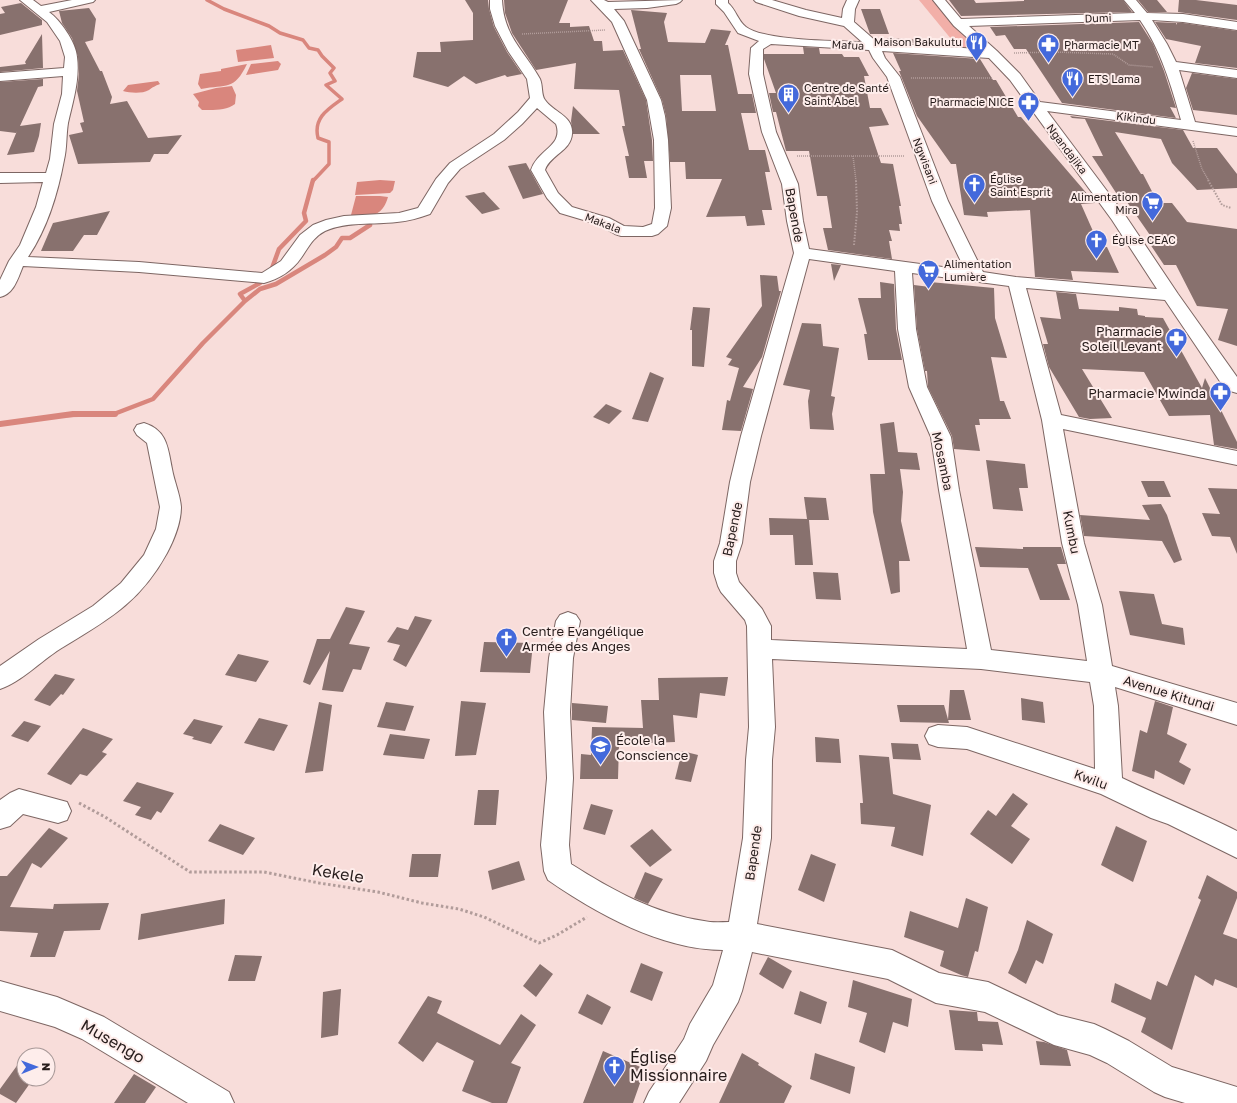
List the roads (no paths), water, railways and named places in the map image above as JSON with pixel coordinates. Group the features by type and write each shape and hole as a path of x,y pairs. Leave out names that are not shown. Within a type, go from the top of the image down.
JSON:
{"street":[{"path":"0,292 5,287 17,261 28,245 44,207 57,159 61,124 69,94 71,57 66,40 56,28 52,20 26,0"},
{"path":"40,10 89,0"},
{"path":"17,261 140,267 264,278 275,274 294,256 306,238 319,228 355,219 407,216 424,211 438,185 448,172 470,155 494,141 510,128 537,98 534,81 517,57 505,36 497,14 496,0"},
{"path":"601,3 648,4 676,0"},
{"name":"Mafua","path":"722,0 722,4 729,10 734,20 742,30 768,40 993,54"},
{"path":"760,0 798,12 848,23 874,46"},
{"path":"848,23 853,0"},
{"name":"Ngandajika","path":"939,0 958,23 993,54 1015,77 1119,218 1228,379 1237,387"},
{"path":"1130,0 1145,16 1159,38 1172,67 1189,125"},
{"name":"Makala","path":"537,98 559,118 565,126 565,136 560,145 539,162 538,170 544,183 558,202 566,210 603,221 621,231 652,231 659,226 663,208 661,140 654,100 618,21 601,3"},
{"name":"Dumi","path":"958,23 1145,16 1183,18 1237,26"},
{"name":"Bapende","path":"660,1103 695,1050 701,1035 727,991 740,936 758,838 759,760 762,727 759,626 754,615 729,586 725,573 724,561 730,544 737,510 740,482 751,436 802,254 795,221 790,184 769,132 756,74 757,48 768,40"},
{"name":"Ngwisani","path":"874,46 879,58 893,77 940,200 976,276"},
{"path":"1172,67 1237,74"},
{"path":"0,77 27,76 70,71"},
{"name":"Kikindu","path":"1035,105 1237,132"},
{"path":"0,178 52,177"},
{"path":"802,254 852,259 1016,282 1170,295"},
{"name":"Mosamba","path":"903,266 907,329 918,387 941,436 949,490 981,659"},
{"name":"Kumbu","path":"1016,282 1052,420 1073,543 1090,605 1106,706 1109,785"},
{"path":"1052,420 1237,458"},
{"path":"0,679 42,648 87,622 111,605 136,582 156,555 160,547 168,519 170,504 156,440 144,430"},
{"path":"568,621 561,658 557,712 560,778 555,846 558,871 618,907 660,925 705,936 740,936 820,950 892,965 936,988 988,997 1054,1030 1094,1040 1118,1052 1165,1081 1236,1103"},
{"name":"Avenue Kitundi","path":"760,649 981,659 1101,673 1237,714"},
{"name":"Kwilu","path":"938,736 967,738 1109,785 1237,844"},
{"path":"0,817 19,801 58,811"},
{"name":"Musengo","path":"0,996 57,1012 93,1028 218,1103"}],"waterway":[{"path":"207,0 224,9 269,26 280,33 303,40 309,48 318,50 334,68 330,73 335,81 326,85 342,99 327,110 318,125 318,138 329,142 329,164 313,181"},
{"path":"245,301 240,294 260,283 271,271 279,249 306,221 304,213 313,180"},
{"path":"245,301 260,289 276,284 325,255 336,247 342,238 350,238 370,225"},
{"path":"114,414 153,399 203,343 245,301"},
{"path":"0,424 73,414 114,414"},
{"path":"67,415 114,414"}],"place":[{"name":"Maison Bakulutu","path":"977,62"},
{"name":"Pharmacie MT","path":"1048,64"},
{"name":"ETS Lama","path":"1072,98"},
{"name":"Centre de Santé Saint Abel","path":"789,114"},
{"name":"Pharmacie NICE","path":"1029,122"},
{"name":"Église Saint Esprit","path":"974,204"},
{"name":"Alimentation Mira","path":"1153,222"},
{"name":"Église CEAC","path":"1096,260"},
{"name":"Alimentation Lumière","path":"929,290"},
{"name":"Pharmacie Soleil Levant","path":"1177,358"},
{"name":"Pharmacie Mwinda","path":"1221,412"},
{"name":"Centre Evangélique Armée des Anges","path":"507,658"},
{"name":"École la Conscience","path":"600,766"},
{"name":"Église Missionnaire","path":"614,1086"}]}
